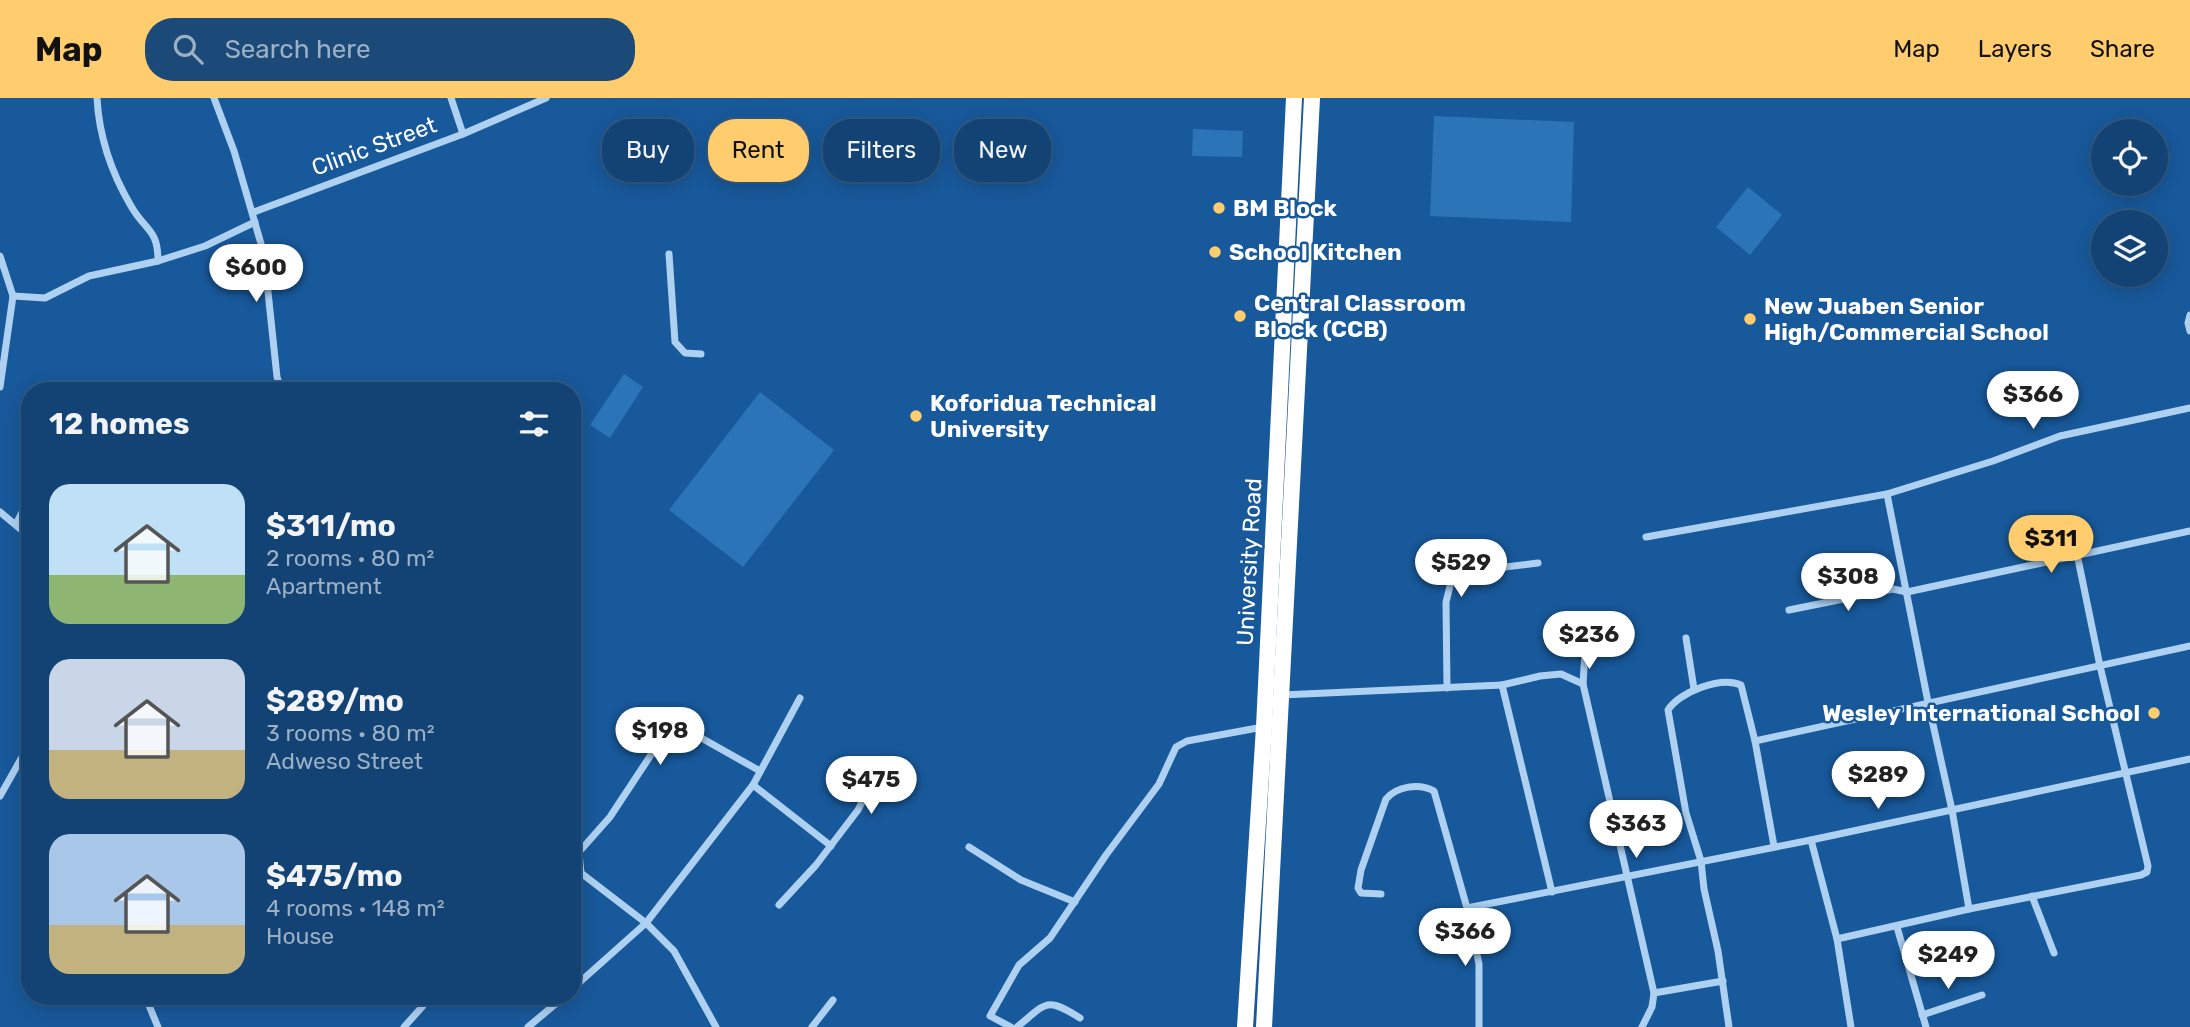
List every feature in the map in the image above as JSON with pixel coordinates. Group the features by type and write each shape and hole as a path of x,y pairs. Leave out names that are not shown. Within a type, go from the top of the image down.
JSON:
{"highway":[{"name":"University Road","path":"1245,1027 1264,727 1294,98"},
{"name":"University Road","path":"1264,1027 1312,98"}],"street":[{"path":"97,98 98,121 106,152 131,207 158,242 158,261"},
{"path":"214,98 254,212 264,254 279,382"},
{"path":"451,98 463,134"},
{"name":"Clinic Street","path":"254,212 463,134 546,98"},
{"path":"13,296 45,298 89,276 158,261 205,246 255,222"},
{"path":"669,254 675,342 685,353 701,354"},
{"path":"0,256 13,296 1,382"},
{"path":"2190,315 2190,331"},
{"path":"276,382 277,377"},
{"path":"1646,537 1887,494 1993,461 2060,436 2190,408"},
{"path":"1887,494 1952,810 1969,909"},
{"path":"0,512 21,529"},
{"path":"16,524 21,514"},
{"path":"1789,610 1893,589 1907,592 2190,531"},
{"path":"1837,939 2147,872 2148,866 2100,666 2077,554"},
{"path":"1447,688 1446,602 1452,578 1464,572 1538,563"},
{"path":"1595,620 1587,636 1583,684 1654,993 1652,1007 1642,1027"},
{"path":"1686,638 1694,689"},
{"path":"1755,741 2190,646"},
{"path":"1280,696 1502,685 1561,674 1583,684"},
{"path":"1729,1027 1723,981 1704,889 1702,861 1686,813 1668,710 1694,689 1732,681 1741,685 1755,741 1774,846"},
{"path":"1502,685 1552,892"},
{"path":"581,981 646,923 753,785 800,698"},
{"path":"581,850 610,817 673,725 680,726 760,771"},
{"path":"1011,1027 991,1018 990,1013 1019,965 1051,938 1106,855 1159,784 1176,747 1181,743 1264,727"},
{"path":"0,796 21,759"},
{"path":"1467,908 1811,840 2190,759"},
{"path":"779,905 797,888 858,810 864,798 870,767"},
{"path":"753,785 831,846"},
{"path":"1381,894 1361,892 1358,888 1361,870 1386,799 1391,794 1413,786 1434,791 1467,908 1479,964 1479,1027"},
{"path":"1811,840 1837,939 1851,1027"},
{"path":"969,847 1021,880 1076,902"},
{"path":"581,873 646,923 674,951 716,1027"},
{"path":"2032,896 2054,953"},
{"path":"1897,927 1926,1027"},
{"path":"1654,993 1723,981"},
{"path":"1922,1014 1982,995"},
{"path":"812,1027 833,1000"},
{"path":"1017,1027 1049,1004 1057,1003 1080,1018"},
{"path":"149,1005 158,1027"},
{"path":"404,1027 423,1005"},
{"path":"528,1027 554,1005"}],"shaded area":[{"path":"1434,116 1574,122 1571,222 1430,216"},
{"path":"1193,129 1243,131 1242,157 1192,156"},
{"path":"1748,187 1782,215 1750,255 1716,227"},
{"path":"624,374 643,387 610,438 590,425"},
{"path":"760,392 834,450 743,567 669,510"}],"place":[{"name":"BM Block","path":"1219,208"},
{"name":"School Kitchen","path":"1215,252"},
{"name":"Central Classroom Block (CCB)","path":"1240,316"},
{"name":"New Juaben Senior High/Commercial School","path":"1750,319"},
{"name":"Koforidua Technical University","path":"916,416"},
{"name":"Wesley International School","path":"2154,713"}]}
